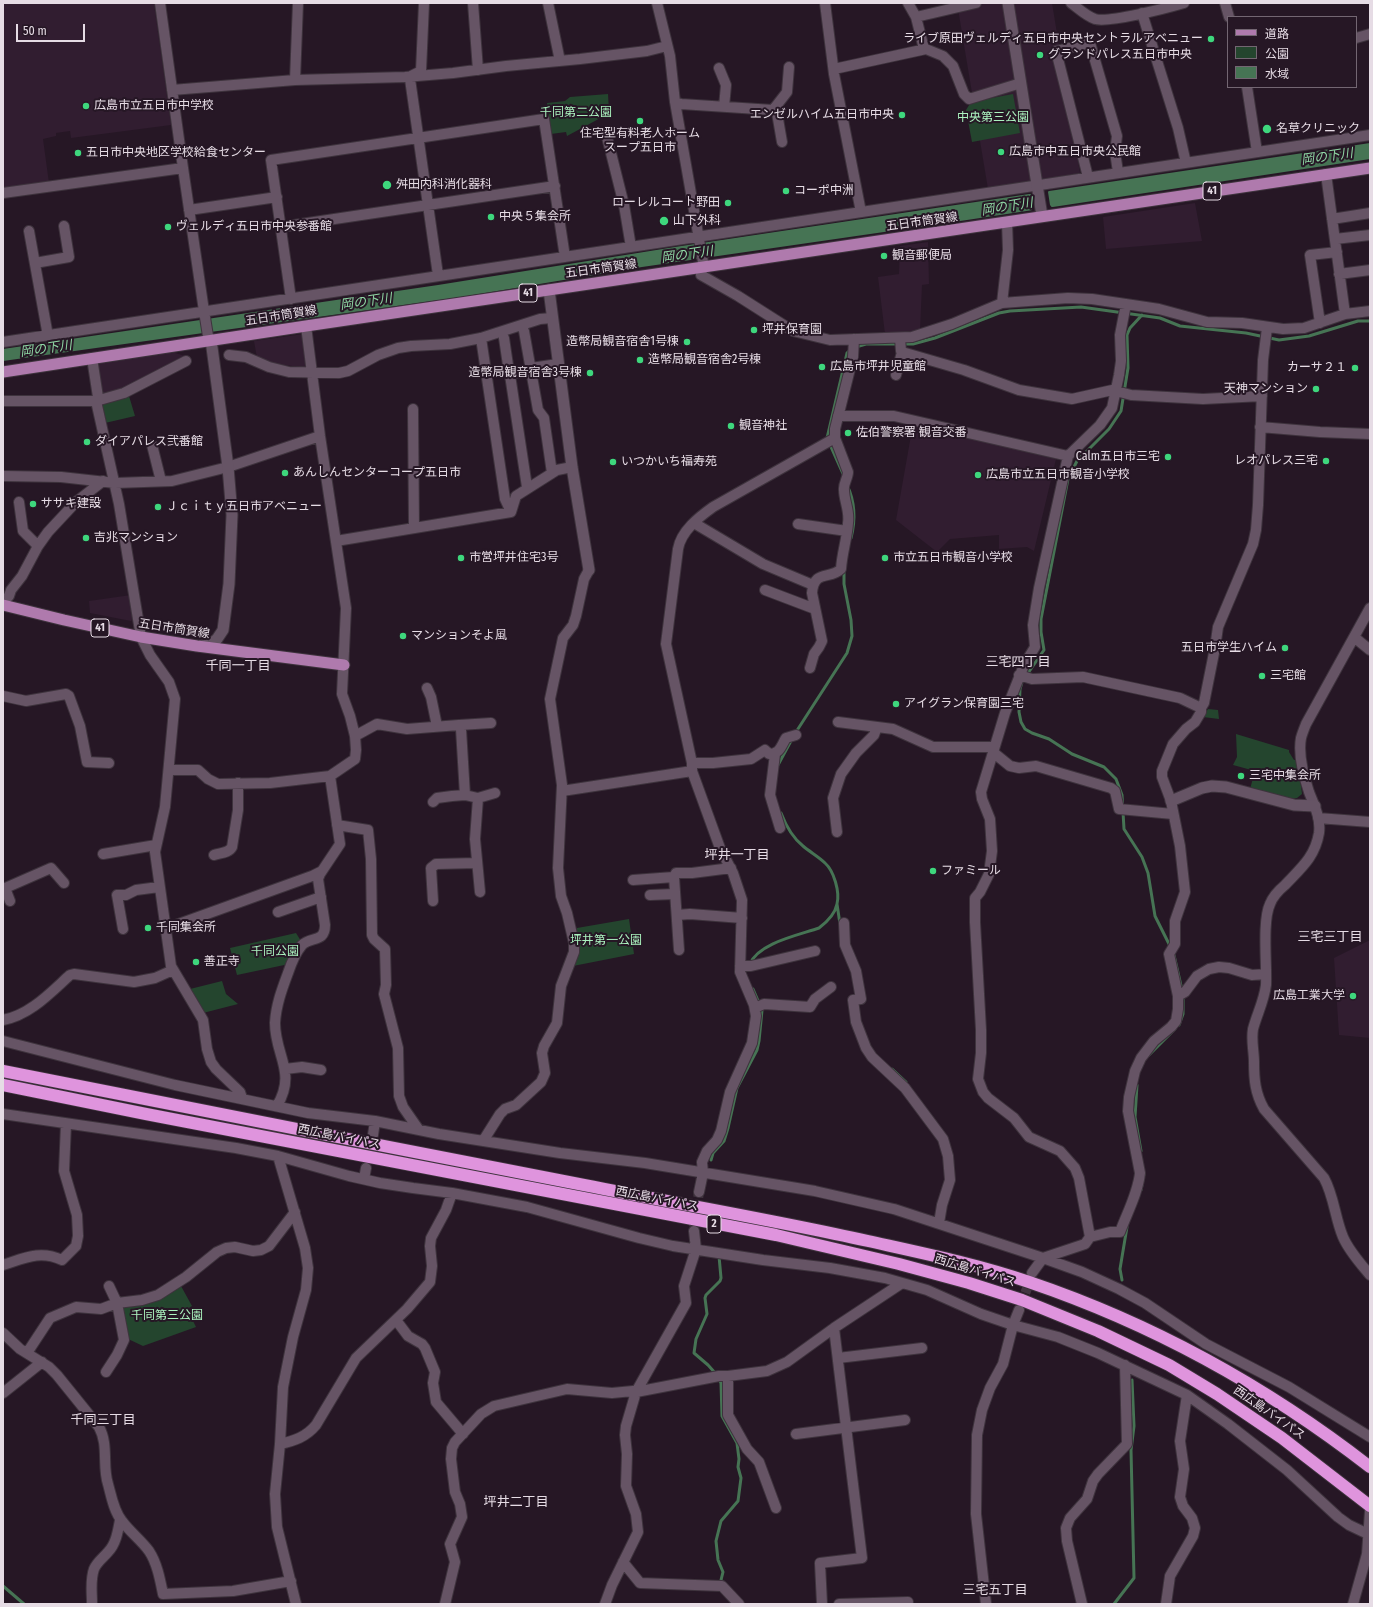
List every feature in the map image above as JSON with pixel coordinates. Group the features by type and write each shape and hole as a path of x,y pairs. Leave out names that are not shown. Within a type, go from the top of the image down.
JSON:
{"highway":[{"name":"西広島バイパス","path":"3,1071 777,1222 908,1250 973,1266 1028,1282 1103,1310 1185,1347 1238,1377 1291,1410 1342,1445 1370,1467"},
{"name":"西広島バイパス","path":"3,1085 146,1114 776,1235 969,1282 1022,1300 1091,1328 1169,1365 1217,1394 1282,1438 1370,1506"}],"main road":[{"name":"五日市筒賀線","path":"3,372 210,338 306,326 549,290 702,265 1007,222 1042,214 1370,168"},
{"name":"五日市筒賀線","path":"3,603 64,620 142,637 198,646 344,665"}],"street":[{"path":"160,3 189,210 210,338 228,466 232,516 229,584 223,630 217,639 210,644 198,646"},
{"path":"295,80 298,3"},
{"path":"411,76 421,71 424,3"},
{"path":"473,3 478,70"},
{"path":"548,3 560,61"},
{"path":"657,3 667,46 675,102 699,238 702,265 701,275 732,292 793,332 854,344 866,337 900,339 920,335 1002,303 1068,298 1159,309 1207,322 1242,323 1267,329 1292,330 1320,323 1345,314 1370,311"},
{"path":"824,3 834,69 862,212"},
{"path":"908,3 916,17 924,49"},
{"path":"916,17 976,3"},
{"path":"1008,3 1042,214"},
{"path":"1071,3 1095,19 1142,13 1184,3"},
{"path":"1225,3 1229,16"},
{"path":"1142,13 1178,128 1186,163"},
{"path":"1357,38 1370,34"},
{"path":"1088,177 1056,51 1090,43 1117,136 1115,152 1118,172"},
{"path":"172,90 295,80 411,76 560,61 667,46"},
{"path":"834,69 924,49 938,53 953,66 964,94 969,99 1021,83"},
{"path":"773,110 787,92 789,67"},
{"path":"719,68 726,85 724,107"},
{"path":"411,76 410,79 427,205 438,275"},
{"path":"1247,88 1257,152"},
{"path":"675,102 680,104 773,110 777,113 782,142"},
{"path":"292,299 271,160 544,119 565,257"},
{"path":"3,342 205,314 438,275 699,238 862,212 1038,187 1118,172 1370,135"},
{"path":"606,138 624,205 632,247"},
{"path":"3,193 183,168"},
{"path":"1326,174 1345,314"},
{"path":"281,227 555,186"},
{"path":"189,210 277,197"},
{"path":"1332,219 1370,213"},
{"path":"1002,303 1008,250 1007,222"},
{"path":"35,263 69,257 64,226"},
{"path":"29,231 48,336"},
{"path":"1335,239 1370,235"},
{"path":"1320,323 1310,255 1336,252"},
{"path":"1339,274 1370,270"},
{"path":"483,1140 500,1114 504,1110 516,1105 528,1095 537,1087 543,1078 544,1067 542,1054 544,1046 557,1023 561,986 574,952 574,943 567,913 561,896 558,868 562,786 550,699 563,638 573,625 584,579 589,570 572,467 549,290"},
{"path":"1032,1273 1043,1258 1086,1244 1090,1237 1079,1178 1075,1168 1060,1151 1028,1137 1014,1118 988,1098 983,1092 978,1079 977,1073 981,1053 981,1030 975,898 980,892 989,874 992,851 990,819 981,795 1005,713 1023,676 1024,665 1035,647 1033,625 1039,588 1068,456 1088,438 1106,418 1120,392 1120,335 1125,305"},
{"path":"229,355 246,357 278,370 289,372 339,373 348,371 378,355 398,348 450,344 481,338 540,319 552,318"},
{"path":"169,770 198,770 213,782 218,784 270,782 330,776 354,759 356,750 355,736 342,694 344,665 343,651 347,622 346,608 320,436 306,326"},
{"path":"1090,1237 1110,1232 1120,1232 1135,1193 1140,1173 1128,1111 1132,1083 1141,1058 1154,1041 1176,1021 1181,994 1169,954 1172,949 1175,921 1185,892 1180,846 1171,801 1162,777 1164,763 1173,744 1196,720 1201,712 1218,627 1253,544 1258,505 1260,427 1267,329"},
{"path":"524,331 538,410 544,418 552,473"},
{"path":"481,338 505,499 510,512"},
{"path":"504,338 508,372 510,375 527,487"},
{"path":"896,375 902,352 900,339"},
{"path":"699,1192 703,1173 702,1162 707,1151 717,1140 721,1131 730,1092 752,1043 758,1007 743,981 745,966 742,900 730,868 720,848 692,767 666,644 679,542 694,523 713,507 831,441 854,344"},
{"path":"902,352 964,370 1019,390 1072,399 1120,392 1203,399 1262,396"},
{"path":"92,358 98,397 96,401 115,483 142,637 150,655 169,682 175,699 165,806 155,852 171,966 203,1020 207,1049 211,1062 216,1069 240,1092 242,1098"},
{"path":"3,401 96,401 124,393 186,361"},
{"path":"510,375 531,368 558,364"},
{"path":"413,409 414,528"},
{"path":"838,416 894,416 1068,456"},
{"path":"1260,427 1370,434"},
{"path":"3,476 61,477 115,483 178,479 228,466 320,436"},
{"path":"810,668 813,657 822,642 812,593 813,585 817,579 824,575 839,572 841,569 842,551 847,531 848,511 844,486 848,476 831,441"},
{"path":"152,445 161,481"},
{"path":"510,512 516,496 527,487 557,470 572,467"},
{"path":"3,603 22,576 38,546 48,532 76,502 103,481"},
{"path":"19,502 23,531 38,546"},
{"path":"336,541 510,512"},
{"path":"694,523 763,564 813,585"},
{"path":"798,524 847,531"},
{"path":"765,590 815,609"},
{"path":"1370,608 1306,724 1301,737 1301,758 1308,787 1315,806 1319,830 1314,851 1310,858 1275,895 1269,905 1264,996 1253,1030 1252,1046 1255,1085 1258,1099 1264,1109 1324,1178 1329,1188 1343,1237 1354,1256 1370,1275"},
{"path":"1354,637 1370,650"},
{"path":"1023,676 1083,677 1180,698 1201,708"},
{"path":"426,688 431,697 437,726"},
{"path":"3,696 26,701 66,694 69,696 80,726 87,762 109,763"},
{"path":"838,722 893,729 933,747 994,750 1010,766 1019,768 1036,766 1111,788 1115,791 1119,809 1173,814"},
{"path":"355,736 377,724 407,729 491,723"},
{"path":"459,725 461,729 465,795"},
{"path":"837,832 833,798 841,774 856,753 874,735 877,727"},
{"path":"780,828 770,795 775,754 778,752 786,738 793,736"},
{"path":"562,790 713,763 752,759 765,750 769,754 775,754"},
{"path":"277,1106 286,1083 285,1070 275,1024 277,1005 291,966 301,947 304,944 320,937 324,932 325,925 318,879 340,844 330,776"},
{"path":"214,855 227,852 231,850 232,847 238,810 238,783"},
{"path":"1171,801 1202,788 1212,786 1226,787 1294,805 1315,806"},
{"path":"433,802 437,798 465,795 478,798 495,794"},
{"path":"478,798 475,840 480,892"},
{"path":"1318,818 1370,822"},
{"path":"337,825 368,830 371,859 372,935 374,939 385,949 386,985 384,994 398,1048 399,1096 403,1107 418,1130"},
{"path":"103,854 156,845"},
{"path":"433,901 432,868 436,864 477,863"},
{"path":"10,901 4,889 51,868 64,883"},
{"path":"633,880 674,876 676,873 692,873 730,868"},
{"path":"165,929 312,876 322,871"},
{"path":"674,876 679,950"},
{"path":"123,929 117,895 126,895 136,890 159,887"},
{"path":"650,895 675,894"},
{"path":"278,912 321,897"},
{"path":"677,915 690,914 742,918"},
{"path":"844,923 846,945 856,971 860,999 853,1000 856,1022 866,1048 872,1057 905,1088 945,1143 948,1156 950,1180 939,1223"},
{"path":"745,966 814,951"},
{"path":"1181,994 1197,976 1209,969 1219,967 1229,968 1252,975 1266,974"},
{"path":"3,1020 15,1017 32,1008 70,975 74,974 134,982 155,978 173,970"},
{"path":"758,1007 810,1007 815,999 831,987"},
{"path":"3,1041 175,1085 277,1106 560,1153 645,1163 815,1191 894,1209 1082,1272 1125,1292 1206,1344 1289,1387 1370,1437"},
{"path":"285,1070 302,1067 321,1070"},
{"path":"3,1114 236,1148 278,1156 364,1179 413,1188 452,1192 527,1207 673,1246 763,1260 830,1268 885,1278 927,1290 981,1314 1058,1338 1125,1365 1187,1395 1228,1424 1287,1470 1338,1517 1349,1525 1368,1534"},
{"path":"372,1135 375,1122"},
{"path":"3,1265 39,1254 53,1256 62,1260 76,1246 78,1222 64,1171 66,1124"},
{"path":"278,1156 305,1248 308,1268 306,1290 293,1337 283,1387 280,1444 275,1494 275,1516 296,1604"},
{"path":"364,1179 366,1168"},
{"path":"280,1444 302,1438 310,1432 316,1425 356,1358 407,1309 430,1282 432,1266 430,1246 431,1238 446,1210 452,1192"},
{"path":"27,1353 50,1318 61,1315 76,1307 101,1309 117,1303 142,1300 158,1295 186,1277 218,1252 226,1248 235,1247 253,1251 261,1250 269,1246 295,1212"},
{"path":"605,1604 638,1532 636,1514 626,1486 627,1454 625,1435 636,1392 686,1302 684,1286 696,1249 694,1231"},
{"path":"445,1604 446,1593 454,1562 450,1544 462,1517 460,1504 455,1492 451,1459 452,1448 455,1442 484,1410 500,1404 567,1389 612,1393 636,1392 719,1376 767,1371 787,1362 834,1328 902,1283"},
{"path":"106,1372 117,1355 124,1340 117,1303 109,1286"},
{"path":"986,1604 976,1514 977,1436 982,1410 990,1388 1003,1364 1013,1325 1019,1310"},
{"path":"396,1320 408,1336 422,1344 425,1348 435,1372 434,1388 436,1402 463,1434"},
{"path":"822,1604 820,1562 862,1558 834,1328"},
{"path":"3,1333 57,1375 103,1434 107,1482 120,1520 149,1551 155,1562 164,1594 232,1591 290,1582"},
{"path":"838,1358 922,1348"},
{"path":"3,1393 42,1362"},
{"path":"1082,1604 1081,1592 1067,1541 1066,1528 1070,1518 1087,1499 1098,1474 1127,1444 1125,1365"},
{"path":"728,1376 728,1415 747,1449 759,1462 776,1508"},
{"path":"1166,1604 1170,1576 1193,1536 1194,1528 1192,1518 1183,1506 1180,1497 1184,1469 1180,1441 1187,1395"},
{"path":"796,1434 847,1429 905,1420"},
{"path":"1353,1604 1367,1568 1370,1511"},
{"path":"92,1604 91,1579 94,1569 98,1562 109,1551 117,1535 120,1520"},
{"path":"623,1562 640,1583 722,1586 739,1604"},
{"path":"839,1604 908,1602"}],"shaded area":[{"name":"広島市立五日市中学校","path":"3,3 155,3 171,125 71,138 70,131 56,133 56,136 43,139 49,183 3,189"},
{"path":"957,3 1052,3 1080,173 988,189"},
{"path":"1195,203 1202,241 1106,249 1103,217"},
{"path":"928,242 929,284 922,285 920,331 885,334 878,277 899,274 900,246"},
{"path":"303,334 307,368 269,363 257,358 254,341"},
{"path":"172,352 185,356 127,388 102,396 98,364"},
{"name":"広島市立五日市観音小学校","path":"913,424 1056,459 1034,551 1027,547 999,549 999,535 950,539 937,552 896,520"},
{"path":"131,595 134,618 131,621 90,613 89,601"},
{"name":"広島工業大学","path":"1370,940 1370,1038 1339,1035 1334,958"}],"green space":[{"name":"千同第二公園","path":"608,94 609,111 606,115 567,136 566,132 551,134 547,103 565,101 570,97"},
{"name":"中央第三公園","path":"1013,94 1020,133 972,142 966,110 971,102"},
{"path":"129,396 135,416 105,423 100,405"},
{"path":"1208,709 1218,710 1219,719 1203,717"},
{"path":"1236,734 1289,750 1294,760 1297,759 1298,762 1302,794 1297,798 1291,799 1250,789 1255,771 1233,765 1237,757"},
{"name":"坪井第一公園","path":"629,919 634,954 573,966 577,928"},
{"name":"千同公園","path":"296,933 301,941 289,964 237,975 230,948"},
{"path":"222,981 226,994 238,1004 203,1013 197,999 190,989"},
{"name":"千同第三公園","path":"181,1286 192,1306 187,1309 196,1327 143,1346 126,1338 121,1313 124,1308"}],"water":[{"name":"岡の下川","path":"1370,143 1370,159 967,220 642,267 461,297 3,361 3,349 438,285 675,247"}],"pier":[{"path":"1050,188 1048,192 1050,205 1053,209 1031,212 1033,207 1031,194 1028,192"}],"waterway":[{"path":"856,347 866,344 913,344 935,338 999,313 1010,311 1081,307 1160,318 1180,326 1246,333 1279,340 1309,336 1358,321 1370,321"},
{"path":"1026,676 1044,650 1041,632 1041,619 1068,479 1077,461 1109,429 1121,411 1128,368 1127,335 1130,328 1142,315"},
{"path":"844,476 827,438 847,353 851,349"},
{"path":"847,485 852,498 854,511 854,524 851,538"},
{"path":"796,732 847,653 852,636 851,620 844,584 844,570"},
{"path":"1022,682 1020,689 1019,712 1021,722 1025,729 1049,739 1072,754 1104,767 1116,779 1122,795 1124,829 1142,857 1148,873 1155,916 1171,948"},
{"path":"778,765 792,739"},
{"path":"750,964 761,950 770,945 819,928 830,918 837,904 837,888 831,871 823,861 799,843 788,827 781,813"},
{"path":"837,904 840,924"},
{"path":"1174,955 1182,990"},
{"path":"711,1160 713,1153 724,1141 737,1088 757,1050 762,1010 753,989"},
{"path":"1179,1025 1183,1014 1183,996"},
{"path":"1149,1055 1175,1029"},
{"path":"892,1069 906,1082"},
{"path":"1137,1085 1135,1117 1141,1151"},
{"path":"1141,1190 1144,1174"},
{"path":"1122,1280 1120,1269 1127,1227"},
{"path":"716,1374 694,1353 696,1339 707,1314 706,1295 720,1281 721,1278 719,1256"},
{"path":"719,1379 721,1383 722,1416 737,1443 739,1459 738,1467 741,1478 738,1501 721,1521 716,1541 718,1560 723,1572 721,1580 724,1584"},
{"path":"1114,1604 1134,1578 1131,1450 1134,1426 1132,1380"},
{"path":"3,1586 24,1604"}],"tunnel":[{"path":"694,1227 699,1192"},
{"path":"1020,1307 1032,1275"}],"place":[{"name":"ライブ原田ヴェルディ五日市中央セントラルアベニュー","path":"1211,39"},
{"name":"グランドパレス五日市中央","path":"1040,55"},
{"name":"広島市立五日市中学校","path":"86,106"},
{"name":"エンゼルハイム五日市中央","path":"902,115"},
{"name":"住宅型有料老人ホーム スープ五日市","path":"640,121"},
{"name":"名草クリニック","path":"1267,129"},
{"name":"広島市中五日市央公民館","path":"1001,152"},
{"name":"五日市中央地区学校給食センター","path":"78,153"},
{"name":"舛田内科消化器科","path":"387,185"},
{"name":"コーポ中洲","path":"786,191"},
{"name":"ローレルコート野田","path":"728,203"},
{"name":"中央５集会所","path":"491,217"},
{"name":"山下外科","path":"664,221"},
{"name":"ヴェルディ五日市中央参番館","path":"168,227"},
{"name":"観音郵便局","path":"884,256"},
{"name":"坪井保育園","path":"754,330"},
{"name":"造幣局観音宿舎1号棟","path":"687,342"},
{"name":"造幣局観音宿舎2号棟","path":"640,360"},
{"name":"広島市坪井児童館","path":"822,367"},
{"name":"カーサ２１","path":"1355,368"},
{"name":"造幣局観音宿舎3号棟","path":"590,373"},
{"name":"天神マンション","path":"1316,389"},
{"name":"観音神社","path":"731,426"},
{"name":"佐伯警察署 観音交番","path":"848,433"},
{"name":"ダイアパレス弐番館","path":"87,442"},
{"name":"Calm五日市三宅","path":"1168,457"},
{"name":"レオパレス三宅","path":"1326,461"},
{"name":"いつかいち福寿苑","path":"613,462"},
{"name":"あんしんセンターコープ五日市","path":"285,473"},
{"name":"広島市立五日市観音小学校","path":"978,475"},
{"name":"ササキ建設","path":"33,504"},
{"name":"Ｊｃｉｔｙ五日市アベニュー","path":"158,507"},
{"name":"吉兆マンション","path":"86,538"},
{"name":"市営坪井住宅3号","path":"461,558"},
{"name":"市立五日市観音小学校","path":"885,558"},
{"name":"マンションそよ風","path":"403,636"},
{"name":"五日市学生ハイム","path":"1285,648"},
{"name":"三宅館","path":"1262,676"},
{"name":"アイグラン保育園三宅","path":"896,704"},
{"name":"三宅中集会所","path":"1241,776"},
{"name":"ファミール","path":"933,871"},
{"name":"千同集会所","path":"148,928"},
{"name":"善正寺","path":"196,962"},
{"name":"広島工業大学","path":"1353,996"}],"district":[{"name":"三宅四丁目","path":"1018,662"},
{"name":"千同一丁目","path":"238,666"},
{"name":"坪井一丁目","path":"737,855"},
{"name":"三宅三丁目","path":"1330,937"},
{"name":"千同三丁目","path":"103,1420"},
{"name":"坪井二丁目","path":"516,1502"},
{"name":"三宅五丁目","path":"995,1590"}]}
